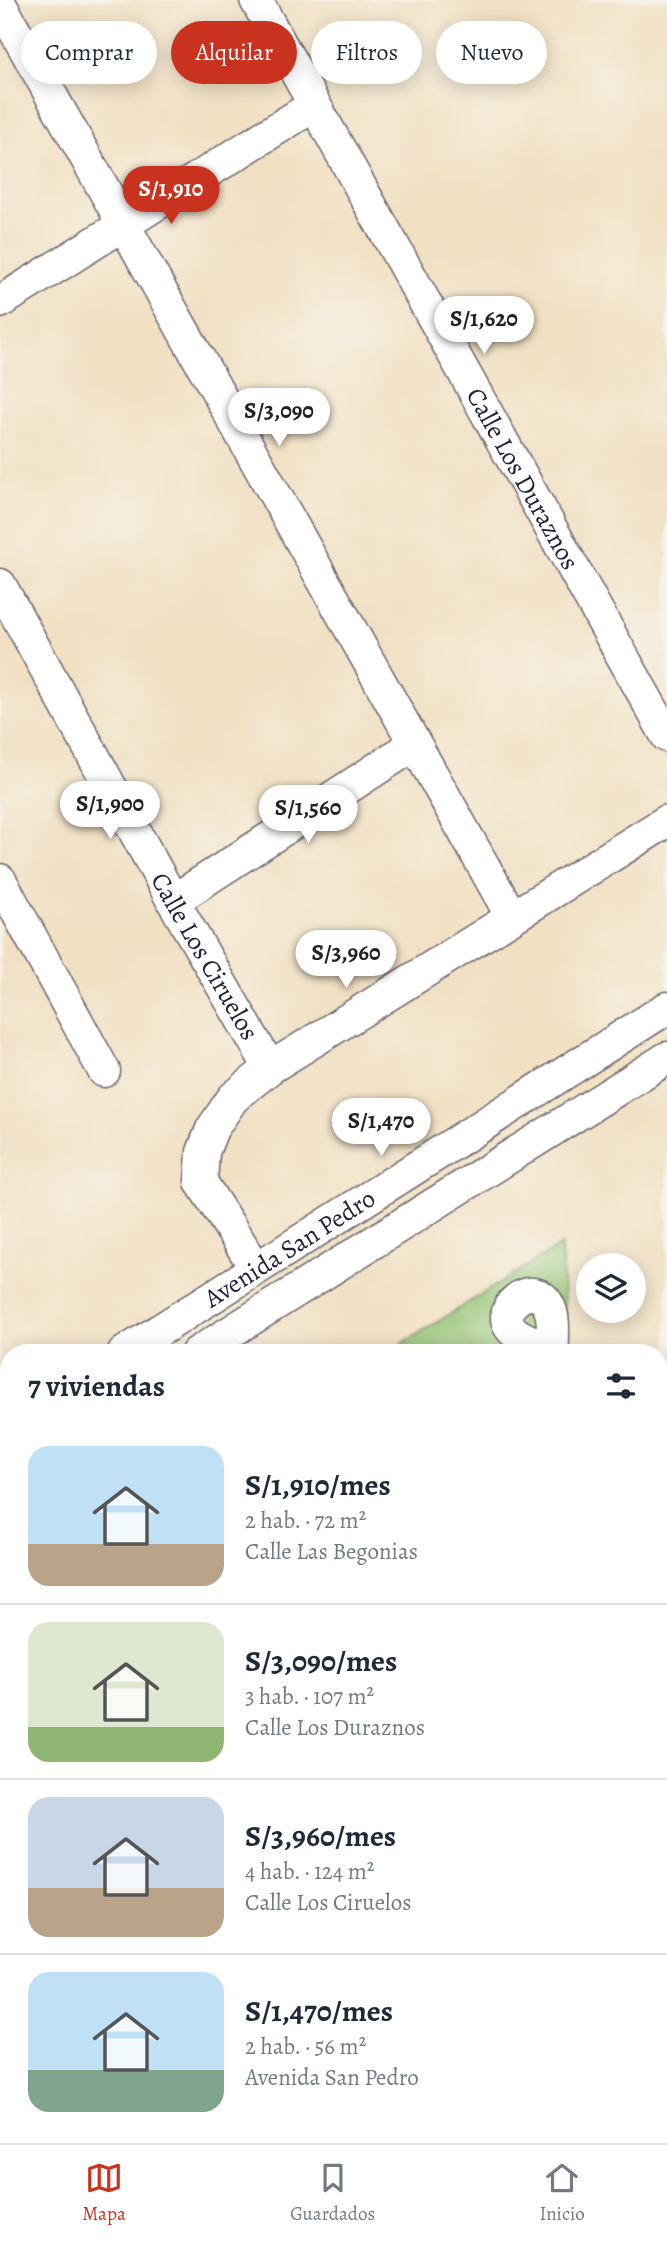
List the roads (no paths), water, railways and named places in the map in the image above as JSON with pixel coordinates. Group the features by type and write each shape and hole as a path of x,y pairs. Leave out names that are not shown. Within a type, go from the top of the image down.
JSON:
{"street":[{"name":"Calle Los Duraznos","path":"256,0 667,736"},
{"path":"0,4 512,917"},
{"path":"0,302 313,106"},
{"name":"Calle Los Ciruelos","path":"0,585 173,901 270,1068"},
{"path":"173,901 415,744"},
{"path":"256,1268 201,1182 203,1152 212,1129 233,1098 270,1068 667,821"},
{"path":"0,880 104,1071"},
{"name":"Avenida San Pedro","path":"138,1344 667,1008"},
{"name":"Avenida San Pedro","path":"211,1344 667,1058"}]}
